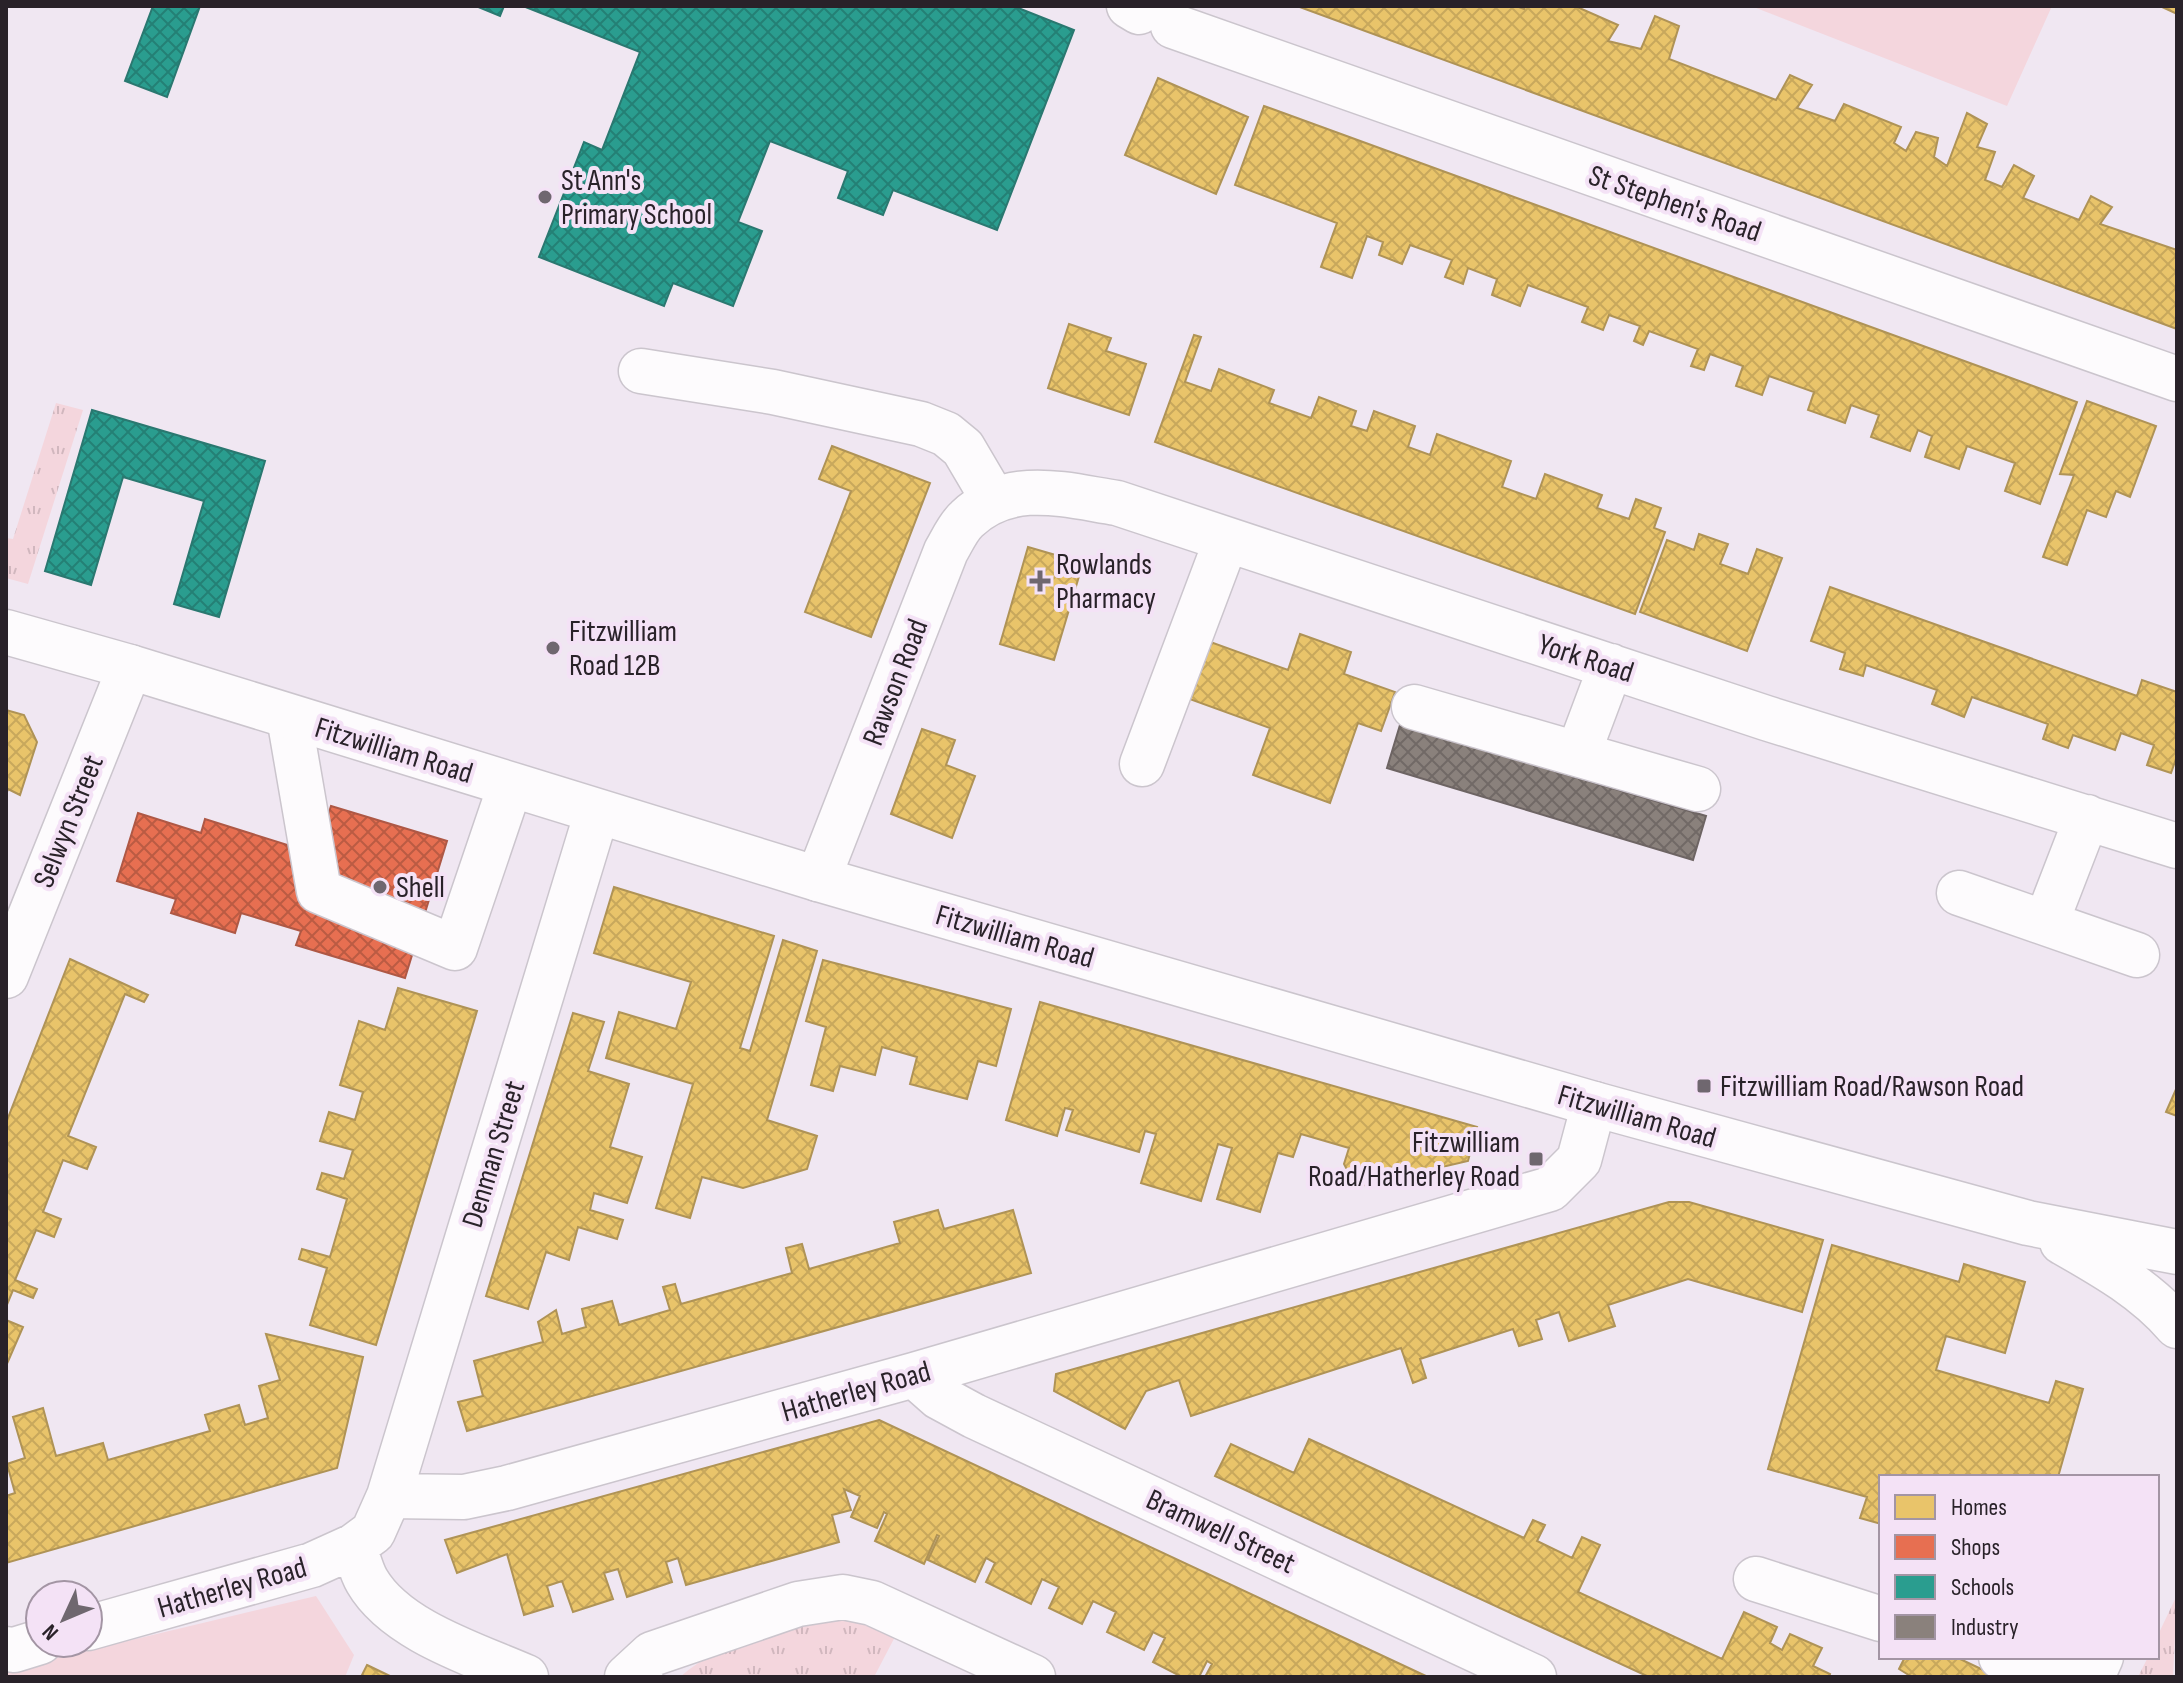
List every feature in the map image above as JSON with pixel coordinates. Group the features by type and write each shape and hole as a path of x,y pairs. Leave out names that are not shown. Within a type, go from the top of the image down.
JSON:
{"street":[{"name":"St Stephen's Road","path":"1147,15 2177,379"},
{"path":"641,371 773,392 921,424 946,434 963,448 993,499"},
{"name":"York Road","path":"993,499 1040,491 1117,503 1766,718 2177,846"},
{"name":"Rawson Road","path":"818,879 946,551 965,521 993,499"},
{"path":"1142,764 1226,541"},
{"name":"Fitzwilliam Road","path":"6,632 130,667 818,879 1594,1104 2028,1223 2177,1252"},
{"path":"1578,754 1611,666"},
{"name":"Selwyn Street","path":"6,976 130,667"},
{"path":"1414,707 1698,789"},
{"path":"289,717 319,891 455,948 510,786"},
{"name":"Denman Street","path":"389,1496 597,812"},
{"path":"2046,923 2087,817"},
{"path":"1959,893 2137,955"},
{"name":"Hatherley Road","path":"104,1624 312,1565 354,1546 373,1532 389,1496 464,1497 507,1488 914,1375 1550,1189 1579,1160 1594,1104"},
{"name":"Fitzwilliam Road","path":"2028,1223 2117,1273 2162,1308 2177,1326"},
{"name":"Bramwell Street","path":"914,1375 939,1397 974,1416 1534,1677"},
{"path":"354,1546 367,1582 398,1616 432,1635 526,1677"},
{"path":"1756,1579 1879,1618"},
{"path":"627,1677 652,1654 798,1604 843,1597 872,1603 1033,1677"},
{"path":"2008,1659 2066,1677"}],"green space":[{"path":"1751,6 2052,6 2007,106"},
{"path":"56,403 83,410 28,584 6,578 6,538 13,539"},
{"path":"2177,1595 2173,1677 2138,1677 2147,1659 2159,1659 2159,1633"},
{"path":"316,1596 354,1655 345,1677 6,1677 6,1670 52,1659 104,1659 104,1647"},
{"path":"853,1613 897,1633 874,1677 680,1677 698,1663 740,1642"}],"building: Homes":[{"path":"1297,6 1516,6 1524,9 1525,6 1575,6 1618,25 1608,41 1641,49 1655,16 1679,26 1669,59 1776,100 1790,75 1812,85 1797,108 1835,121 1844,104 1901,127 1894,143 1906,151 1916,132 1938,138 1934,157 1947,166 1967,113 1987,124 1977,147 1995,152 1985,180 2002,187 2014,165 2034,176 2023,198 2079,220 2091,196 2112,207 2100,224 2177,250 2177,329"},
{"path":"2160,6 2177,6 2177,14"},
{"path":"1158,78 1248,117 1216,194 1125,155"},
{"path":"1264,106 2077,402 2040,504 2005,491 2015,463 1967,446 1959,469 1925,457 1932,436 1918,430 1910,451 1871,437 1879,415 1851,405 1845,423 1808,410 1814,392 1769,376 1762,395 1736,386 1743,366 1710,354 1704,370 1691,366 1698,349 1649,331 1643,345 1634,341 1640,326 1609,315 1603,330 1582,322 1588,307 1528,285 1520,306 1492,295 1497,279 1468,268 1463,284 1445,277 1452,260 1410,245 1402,264 1379,255 1383,242 1367,236 1352,278 1321,267 1337,223 1235,185"},
{"path":"1069,324 1111,338 1106,351 1146,364 1129,415 1048,388"},
{"path":"1194,335 1201,337 1185,382 1211,391 1219,369 1274,390 1269,403 1311,418 1319,397 1356,411 1351,426 1367,431 1374,411 1415,426 1408,447 1430,455 1437,434 1511,461 1502,487 1536,499 1545,474 1602,495 1597,508 1629,519 1636,499 1661,508 1654,528 1665,532 1635,614 1155,442"},
{"path":"2087,401 2156,426 2130,497 2116,491 2106,517 2087,510 2067,565 2043,557 2074,475 2060,474"},
{"path":"832,446 930,483 871,637 805,612 851,491 819,479"},
{"path":"1699,534 1728,544 1720,564 1748,574 1757,549 1782,558 1747,651 1640,612 1667,540 1694,550"},
{"path":"1028,547 1083,563 1054,660 1000,644"},
{"path":"1830,587 2137,696 2142,680 2177,692 2177,756 2171,773 2147,765 2154,745 2121,733 2115,750 2073,735 2068,748 2043,739 2048,724 1972,697 1964,717 1932,704 1937,690 1866,665 1863,676 1840,669 1845,653 1811,641"},
{"path":"1300,634 1351,652 1344,674 1395,692 1381,731 1358,723 1330,803 1253,775 1270,728 1184,697 1205,640 1288,670"},
{"path":"6,710 24,715 37,742 20,795 8,789 6,795"},
{"path":"922,729 955,740 946,765 975,776 952,838 891,814"},
{"path":"614,887 774,936 740,1048 750,1051 783,940 817,951 767,1120 817,1136 807,1169 743,1188 702,1177 690,1218 656,1208 693,1084 606,1058 619,1012 676,1029 691,982 594,953"},
{"path":"70,959 148,995 144,1002 125,994 68,1136 96,1147 87,1169 63,1160 43,1212 61,1219 54,1237 36,1230 15,1280 37,1289 33,1298 13,1290 6,1307 6,1123"},
{"path":"823,960 1011,1009 996,1066 978,1061 967,1099 910,1084 917,1057 882,1047 875,1075 840,1066 833,1091 811,1085 826,1027 806,1021"},
{"path":"398,988 477,1011 376,1345 310,1325 327,1268 299,1259 302,1249 330,1257 347,1199 317,1189 322,1173 344,1179 353,1150 320,1141 329,1112 355,1120 363,1092 340,1085 359,1021 385,1030"},
{"path":"1040,1002 1477,1127 1468,1161 1356,1187 1344,1164 1349,1148 1301,1134 1293,1157 1278,1153 1260,1212 1217,1199 1232,1148 1218,1144 1201,1201 1141,1183 1156,1134 1145,1131 1139,1152 1066,1130 1073,1110 1065,1108 1057,1136 1006,1120"},
{"path":"573,1013 604,1022 588,1071 629,1084 610,1147 642,1157 627,1203 594,1193 590,1210 623,1220 617,1239 578,1227 569,1260 546,1252 528,1309 486,1296"},
{"path":"2177,1087 2177,1116 2166,1112"},
{"path":"1669,1202 1689,1202 1823,1240 1802,1312 1688,1279 1608,1305 1615,1326 1569,1341 1559,1312 1536,1320 1542,1339 1519,1346 1513,1329 1420,1359 1426,1378 1413,1383 1401,1348 1191,1416 1179,1380 1146,1391 1125,1429 1054,1391 1056,1374"},
{"path":"938,1210 944,1229 1013,1210 1031,1273 467,1431 458,1402 483,1396 474,1361 543,1342 538,1322 556,1310 562,1334 586,1327 582,1309 612,1301 619,1325 670,1310 663,1287 675,1284 681,1304 792,1273 786,1248 802,1244 809,1269 900,1243 894,1222"},
{"path":"1832,1245 1959,1282 1964,1264 2025,1282 2005,1353 1946,1336 1936,1370 2049,1403 2056,1381 2083,1389 2059,1475 1879,1475 1879,1523 1860,1518 1867,1497 1768,1469"},
{"path":"6,1320 23,1327 6,1366"},
{"path":"266,1334 363,1357 337,1468 6,1563 6,1496 15,1493 7,1464 25,1458 13,1417 43,1408 56,1456 103,1443 108,1460 210,1431 205,1415 239,1405 245,1425 268,1418 259,1386 280,1380"},
{"path":"879,1420 1428,1677 1205,1677 1212,1664 1207,1661 1199,1677 1182,1677 1153,1662 1165,1638 1153,1632 1144,1650 1107,1632 1116,1612 1093,1601 1082,1624 1049,1608 1059,1587 1042,1579 1031,1604 986,1582 995,1563 986,1558 975,1582 928,1560 937,1535 924,1564 875,1541 887,1514 884,1512 877,1528 851,1517 860,1496 844,1489 851,1510 832,1515 839,1542 686,1585 678,1558 666,1562 672,1582 627,1597 618,1569 604,1573 613,1599 573,1612 562,1581 547,1586 553,1606 524,1615 507,1554 457,1573 445,1540"},
{"path":"1309,1439 1524,1538 1533,1520 1545,1525 1537,1541 1572,1558 1582,1537 1600,1545 1578,1592 1722,1659 1744,1612 1777,1627 1770,1643 1782,1650 1790,1634 1822,1648 1813,1666 1830,1674 1829,1677 1649,1677 1215,1476 1231,1444 1294,1473"},
{"path":"1904,1659 1960,1659 1998,1677 1912,1677 1899,1669"},
{"path":"367,1665 392,1677 361,1677"}],"building: Shops":[{"path":"331,806 447,841 405,978 296,945 301,931 241,913 235,933 171,913 176,899 117,881 138,813 201,833 205,819 316,854"}],"building: Schools":[{"path":"153,6 200,6 167,97 125,81"},
{"path":"476,6 504,6 500,16"},
{"path":"523,6 1013,6 1074,30 997,230 893,190 883,215 838,198 848,171 770,141 738,222 762,231 733,306 673,283 664,306 539,257 584,142 602,150 640,52"},
{"path":"92,410 265,461 219,617 174,604 204,501 123,477 91,585 45,571"}],"building: Industry":[{"path":"1400,725 1706,816 1693,860 1387,768"}],"place":[{"name":"St Ann's Primary School","path":"545,197"},
{"name":"Rowlands Pharmacy","path":"1040,581"},
{"name":"Fitzwilliam Road 12B","path":"553,648"},
{"name":"Shell","path":"380,887"},
{"name":"Fitzwilliam Road/Rawson Road","path":"1704,1086"},
{"name":"Fitzwilliam Road/Hatherley Road","path":"1536,1159"}]}
